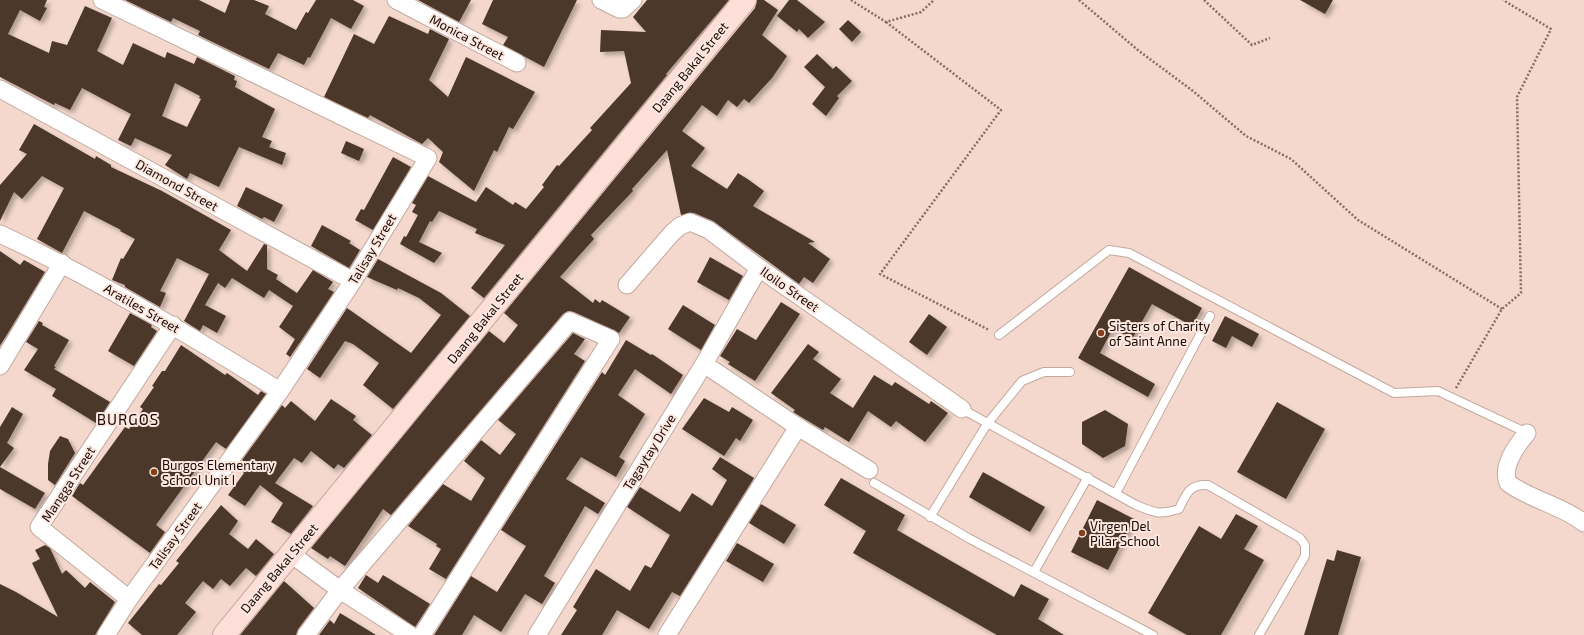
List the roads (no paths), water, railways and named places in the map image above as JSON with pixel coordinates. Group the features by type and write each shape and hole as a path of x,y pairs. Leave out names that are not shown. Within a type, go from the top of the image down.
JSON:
{"street":[{"name":"Talisay Street","path":"102,0 428,158 353,281 280,391 129,599 106,635"},
{"name":"Monica Street","path":"396,0 517,64"},
{"path":"601,0 623,9 633,0"},
{"name":"Daang Bakal Street","path":"224,635 745,0"},
{"name":"Diamond Street","path":"0,89 353,281"},
{"name":"Iloilo Street","path":"627,285 672,233 680,226 690,222 709,230 759,268 962,409"},
{"name":"Aratiles Street","path":"0,234 62,262 173,325 280,391"},
{"path":"0,366 62,262"},
{"name":"Tagaytay Drive","path":"537,635 704,364 759,268"},
{"path":"306,635 340,590 570,321 611,340 422,635"},
{"name":"Mangga Street","path":"129,599 39,527 173,325"},
{"path":"704,364 872,477"},
{"path":"667,635 798,427"},
{"path":"1527,433 1513,452 1506,477 1508,482 1551,505 1571,513 1584,523"},
{"path":"291,554 340,590 410,635"}],"lane":[{"path":"999,335 1109,250 1129,253 1394,393 1438,391 1527,433"},
{"path":"1116,494 1210,316"},
{"path":"930,517 987,424 1022,381 1044,372 1070,372"},
{"path":"962,409 1116,494 1152,511 1163,514 1179,509 1189,490 1198,484 1208,485 1300,538 1305,544 1305,556 1259,635"},
{"path":"872,477 930,517 1154,635"},
{"path":"1034,572 1088,478"}],"place":[{"name":"Sisters of Charity of Saint Anne","path":"1101,333"},
{"name":"Burgos Elementary School Unit I","path":"154,472"},
{"name":"Virgen Del Pilar School","path":"1082,533"}],"district":[{"name":"BURGOS","path":"128,419"}]}
